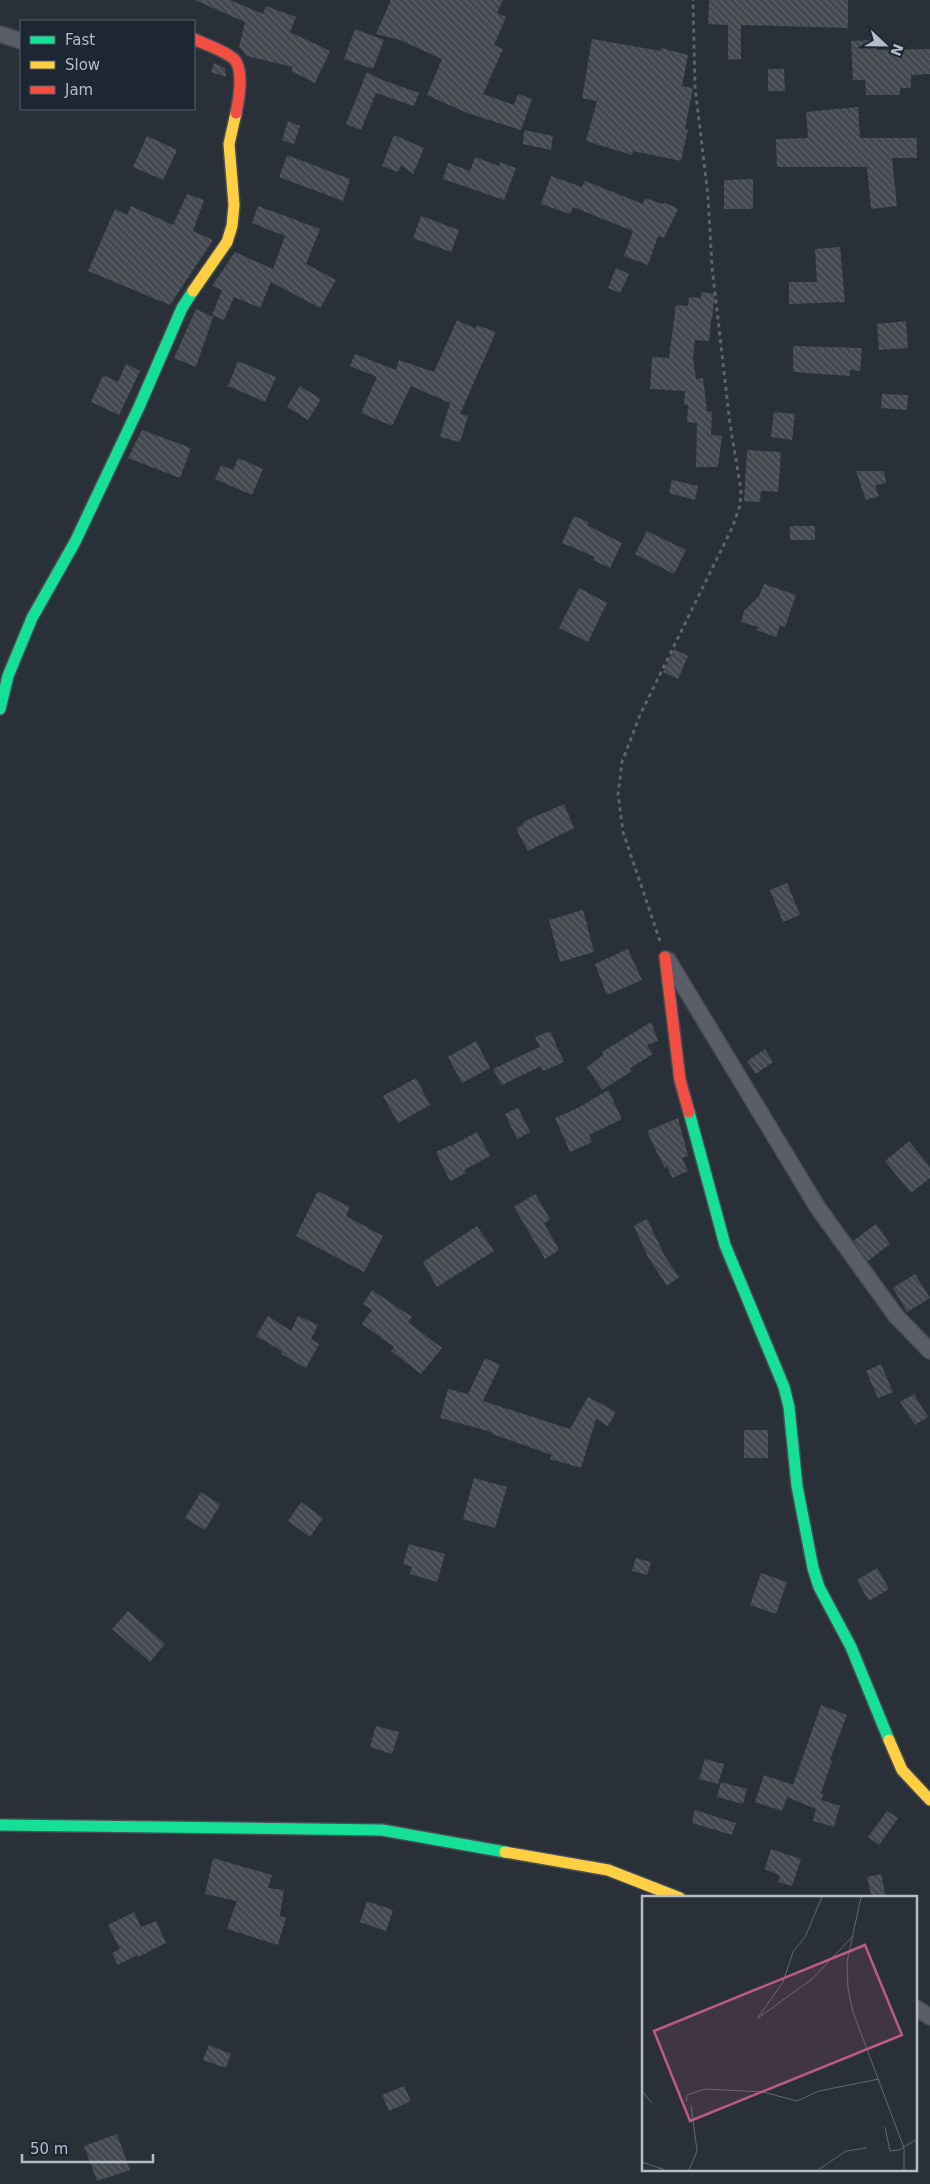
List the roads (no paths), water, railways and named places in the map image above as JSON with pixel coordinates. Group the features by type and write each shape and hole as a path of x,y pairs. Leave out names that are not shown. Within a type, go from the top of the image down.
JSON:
{"street":[{"path":"0,34 20,41"},
{"path":"0,709 8,676 32,618 76,542 139,407 182,308 228,242 234,205 229,144 240,97 238,65 233,58 195,39"},
{"path":"666,957 818,1208 896,1316 930,1351"},
{"path":"666,957 680,1080 724,1245 784,1387 789,1407 797,1486 812,1568 819,1588 851,1647 902,1770 930,1800"},
{"path":"0,1825 382,1830 608,1870 675,1896"},
{"path":"918,2009 930,2017"}]}
